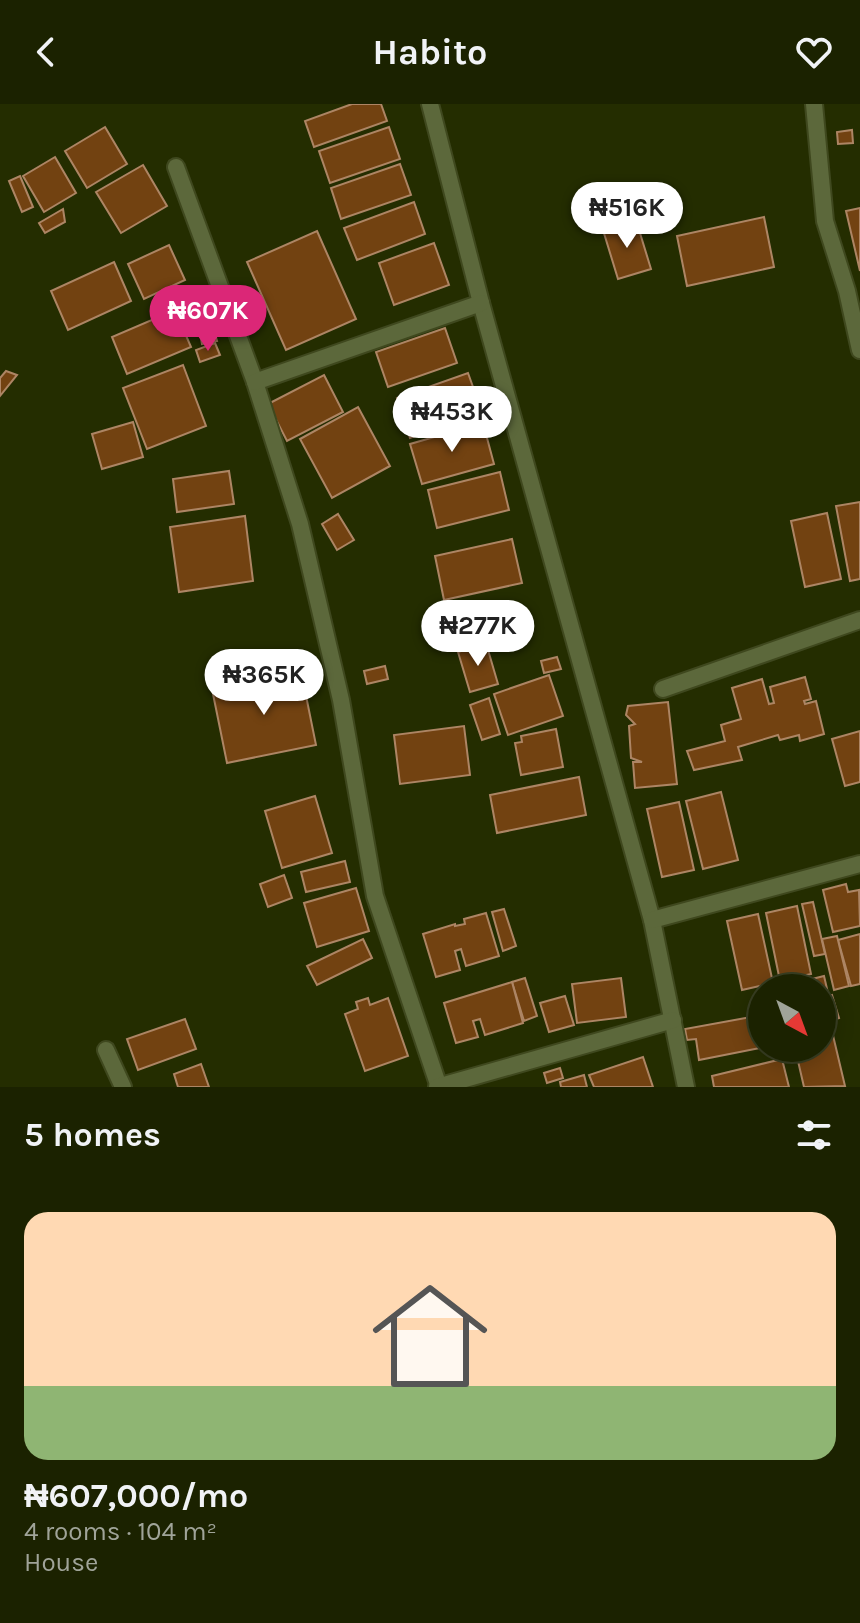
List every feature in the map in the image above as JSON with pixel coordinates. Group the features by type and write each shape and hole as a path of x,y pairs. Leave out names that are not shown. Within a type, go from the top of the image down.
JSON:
{"street":[{"path":"430,104 481,303 652,920 686,1087"},
{"path":"814,104 825,221 856,289 860,350"},
{"path":"176,167 255,382 300,524 341,700 375,896 438,1087 673,1020"},
{"path":"255,382 481,303"},
{"path":"663,689 860,620"},
{"path":"652,920 860,864"},
{"path":"106,1050 123,1087"}],"building":[{"path":"352,104 381,104 387,121 314,147 305,121"},
{"path":"105,127 127,164 87,188 65,151"},
{"path":"389,127 400,159 330,183 319,151"},
{"path":"852,130 853,143 838,144 837,132"},
{"path":"55,157 76,193 44,212 23,176"},
{"path":"400,164 411,195 341,219 331,188"},
{"path":"143,165 167,206 121,233 96,192"},
{"path":"20,176 33,207 22,212 9,181"},
{"path":"414,202 425,234 357,260 344,228"},
{"path":"860,208 860,271 846,211"},
{"path":"63,209 65,222 45,233 39,223"},
{"path":"764,217 774,267 687,286 677,236"},
{"path":"636,220 651,269 618,279 603,230"},
{"path":"317,231 356,319 286,350 247,262"},
{"path":"434,243 449,285 394,305 379,263"},
{"path":"169,245 185,280 144,299 128,264"},
{"path":"114,262 131,301 68,330 51,291"},
{"path":"175,310 191,347 127,374 112,337"},
{"path":"445,328 457,363 388,387 376,352"},
{"path":"214,330 217,341 202,344 200,333"},
{"path":"215,343 220,355 200,362 196,350"},
{"path":"183,365 206,426 147,449 123,388"},
{"path":"6,371 17,375 0,396 0,378"},
{"path":"468,373 482,412 410,438 397,398"},
{"path":"324,375 343,412 287,441 268,404"},
{"path":"358,407 390,466 332,498 300,439"},
{"path":"133,422 143,457 102,469 92,434"},
{"path":"483,423 494,464 422,484 410,444"},
{"path":"229,471 234,504 177,512 173,479"},
{"path":"500,472 509,510 437,528 428,490"},
{"path":"860,502 860,579 850,581 836,506"},
{"path":"827,513 841,579 805,587 791,521"},
{"path":"338,514 354,540 337,550 322,524"},
{"path":"245,516 253,581 179,592 170,527"},
{"path":"512,539 522,583 444,600 435,556"},
{"path":"486,643 498,684 470,692 458,652"},
{"path":"557,657 561,669 544,673 541,661"},
{"path":"385,666 388,679 367,684 364,671"},
{"path":"301,671 316,745 227,763 212,689"},
{"path":"549,675 563,716 508,735 494,694"},
{"path":"805,677 811,699 804,701 805,704 816,701 824,734 800,741 799,735 780,740 778,735 738,747 742,760 694,770 687,751 725,741 721,725 741,719 732,688 762,679 769,704 774,703 770,687"},
{"path":"489,698 500,734 482,740 470,705"},
{"path":"668,702 677,784 635,788 633,762 642,762 631,758 629,726 635,724 626,715 628,706"},
{"path":"464,726 470,775 400,784 394,735"},
{"path":"556,729 563,767 521,775 515,743 522,742 521,736"},
{"path":"860,731 860,782 845,786 832,739"},
{"path":"579,777 586,815 497,833 490,795"},
{"path":"721,792 738,860 703,869 686,801"},
{"path":"315,796 332,853 282,868 265,811"},
{"path":"679,802 694,870 662,877 647,809"},
{"path":"345,861 350,882 306,892 301,872"},
{"path":"284,875 292,898 268,907 260,884"},
{"path":"846,884 848,892 859,890 860,926 833,932 823,890"},
{"path":"356,888 369,931 317,947 304,903"},
{"path":"813,902 825,954 814,956 802,904"},
{"path":"797,906 811,974 779,974 766,913"},
{"path":"504,909 516,946 503,951 492,912"},
{"path":"486,913 499,956 466,966 461,949 455,951 460,970 436,977 423,934 465,924 464,919"},
{"path":"758,914 771,974 748,974 748,989 742,990 727,921"},
{"path":"860,934 860,984 851,986 838,940"},
{"path":"837,936 849,986 836,989 836,974 830,974 822,939"},
{"path":"363,939 372,958 317,985 307,966"},
{"path":"525,978 537,1016 524,1021 512,982"},
{"path":"621,978 626,1017 577,1023 572,984"},
{"path":"512,982 523,1023 485,1035 480,1019 473,1021 478,1037 456,1043 444,1003"},
{"path":"565,996 574,1025 549,1032 540,1003"},
{"path":"368,998 370,1005 388,998 408,1056 365,1071 345,1014 358,1009 356,1002"},
{"path":"748,1018 748,1050 699,1060 696,1039 687,1040 685,1029"},
{"path":"185,1019 196,1049 138,1070 127,1039"},
{"path":"836,1048 845,1086 804,1087 798,1062 836,1062"},
{"path":"643,1057 653,1087 594,1087 589,1075"},
{"path":"770,1062 783,1062 789,1087 714,1087 712,1076"},
{"path":"201,1064 209,1087 178,1087 174,1074"},
{"path":"560,1068 563,1078 547,1083 544,1073"},
{"path":"584,1075 587,1087 561,1087 560,1082"}]}
